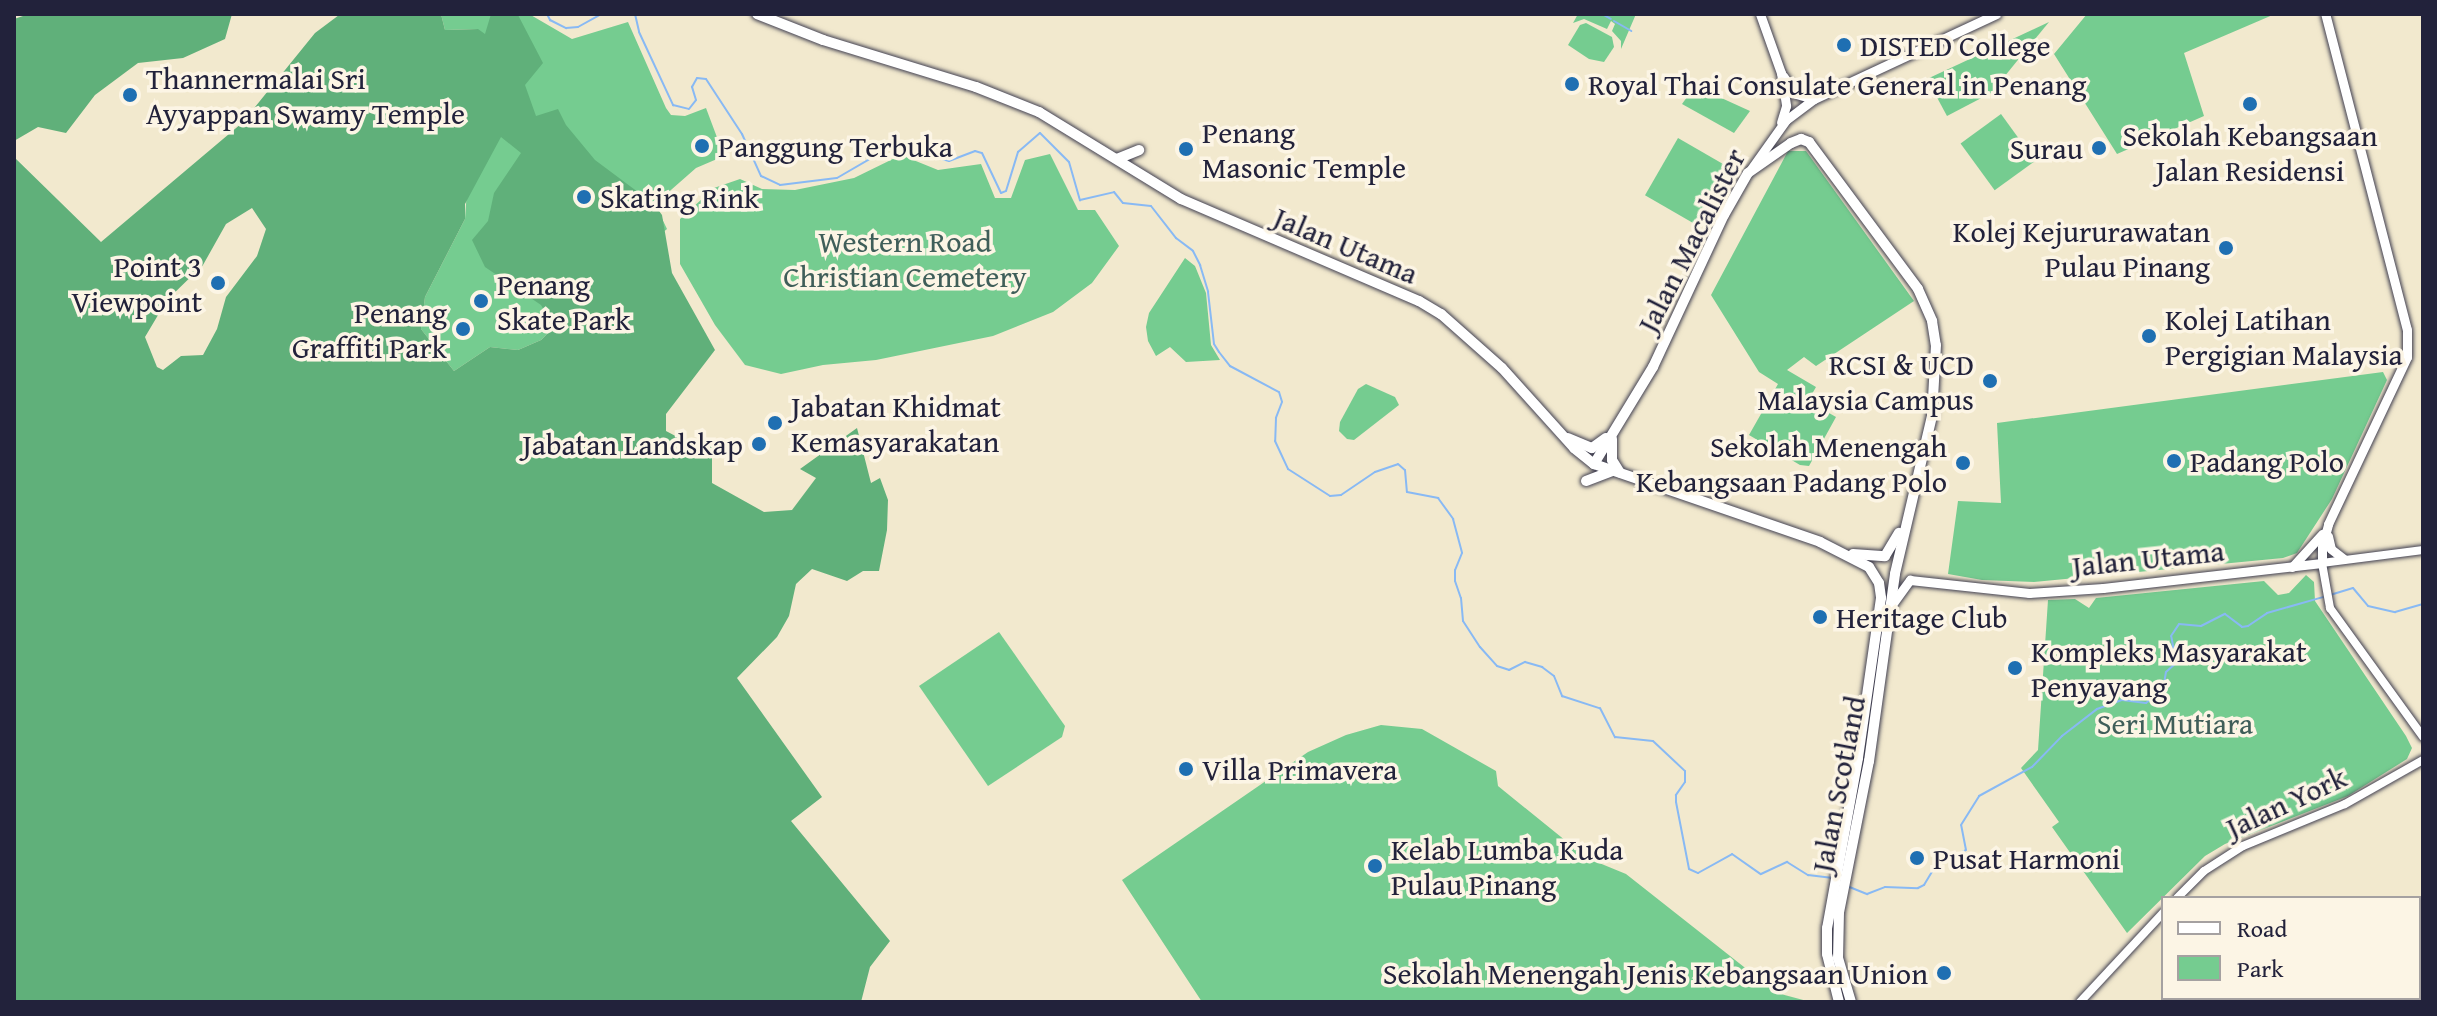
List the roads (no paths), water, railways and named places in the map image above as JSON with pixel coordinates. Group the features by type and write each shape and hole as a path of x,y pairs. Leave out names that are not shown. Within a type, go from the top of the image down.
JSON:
{"main road":[{"name":"Jalan Utama","path":"757,14 837,45 1004,96 1039,112 1181,199 1419,301 1441,314 1502,368 1580,453 1594,464 1847,554 1876,575"},
{"path":"1752,14 1761,19 1781,73 1786,106 1776,132"},
{"name":"Jalan Macalister","path":"1594,464 1653,367 1724,215 1776,132 1793,113 1814,99 1996,14"},
{"path":"2290,568 2315,545 2328,524 2407,357 2407,330 2325,14"},
{"path":"1781,73 1796,94 1814,99"},
{"path":"1748,173 1791,143 1801,139 1809,142 1922,296 1936,345 1935,396 1906,518 1885,556 1847,554"},
{"path":"1117,159 1139,150"},
{"path":"1566,437 1592,448 1619,425"},
{"path":"1580,453 1586,481 1617,472 1612,460 1612,437"},
{"name":"Jalan Scotland","path":"1851,1002 1838,958 1839,880 1869,761 1895,574 1906,518"},
{"path":"2328,524 2327,542 2344,559"},
{"path":"2322,563 2322,547 2328,524"},
{"name":"Jalan Utama","path":"1891,606 1903,584 1910,580 2029,593 2322,563"},
{"name":"Jalan Scotland","path":"1839,1002 1827,954 1881,598 1876,575"}],"street":[{"name":"Jalan Utama","path":"2322,563 2423,550"},
{"path":"2322,563 2326,597 2343,628 2423,737"},
{"name":"Jalan York","path":"2179,896 2204,871 2243,846 2345,804 2423,760"},
{"path":"2080,1002 2161,915"}],"waterway":[{"path":"547,14 550,20 566,28 578,27 601,14"},
{"path":"635,14 639,32 673,105 689,109 696,100 692,87 697,78 706,79 742,134 761,176 780,185 837,178 887,149 899,147 949,161 975,151 982,153 1001,193 1006,191 1018,152 1040,133 1069,162 1080,200 1114,192 1123,203 1151,206 1176,238 1193,251 1200,265 1208,292 1214,344 1219,352 1230,366 1279,392 1282,402 1276,418 1275,441 1288,469 1330,496 1341,495 1375,472 1398,464 1405,470 1407,492 1438,498 1453,519 1462,553 1455,570 1455,581 1461,598 1463,621 1497,666 1509,670 1525,662 1542,667 1554,676 1562,696 1600,708 1615,737 1653,741 1685,771 1685,782 1676,795 1676,802 1689,869 1698,873 1732,854 1761,874 1787,862 1808,875 1831,878"},
{"path":"1602,14 1611,19"},
{"path":"1614,21 1631,31"},
{"path":"2330,595 2353,588 2368,606 2395,612 2423,604"},
{"path":"1847,886 1867,894 1885,887 1918,888 1924,885 1935,867 1966,850 1961,825 1979,796 2032,767 2062,736 2097,709 2122,700 2146,703 2163,689 2166,672 2176,663 2171,636 2179,624 2201,626 2225,614 2242,627 2248,626 2267,613 2323,597"}],"place":[{"name":"DISTED College","path":"1844,45"},
{"name":"Royal Thai Consulate General in Penang","path":"1572,84"},
{"name":"Thannermalai Sri Ayyappan Swamy Temple","path":"130,95"},
{"name":"Sekolah Kebangsaan Jalan Residensi","path":"2250,104"},
{"name":"Panggung Terbuka","path":"702,146"},
{"name":"Surau","path":"2099,148"},
{"name":"Penang Masonic Temple","path":"1186,149"},
{"name":"Skating Rink","path":"584,197"},
{"name":"Kolej Kejururawatan Pulau Pinang","path":"2226,248"},
{"name":"Point 3 Viewpoint","path":"218,283"},
{"name":"Penang Skate Park","path":"481,301"},
{"name":"Penang Graffiti Park","path":"463,329"},
{"name":"Kolej Latihan Pergigian Malaysia","path":"2149,336"},
{"name":"RCSI & UCD Malaysia Campus","path":"1990,381"},
{"name":"Jabatan Khidmat Kemasyarakatan","path":"775,423"},
{"name":"Jabatan Landskap","path":"759,444"},
{"name":"Padang Polo","path":"2174,461"},
{"name":"Sekolah Menengah Kebangsaan Padang Polo","path":"1963,463"},
{"name":"Heritage Club","path":"1820,617"},
{"name":"Kompleks Masyarakat Penyayang","path":"2015,668"},
{"name":"Villa Primavera","path":"1186,769"},
{"name":"Pusat Harmoni","path":"1917,858"},
{"name":"Kelab Lumba Kuda Pulau Pinang","path":"1375,866"},
{"name":"Sekolah Menengah Jenis Kebangsaan Union","path":"1944,973"}],"park label":[{"name":"Western Road Christian Cemetery","path":"905,258"},
{"name":"Seri Mutiara","path":"2175,723"}]}
